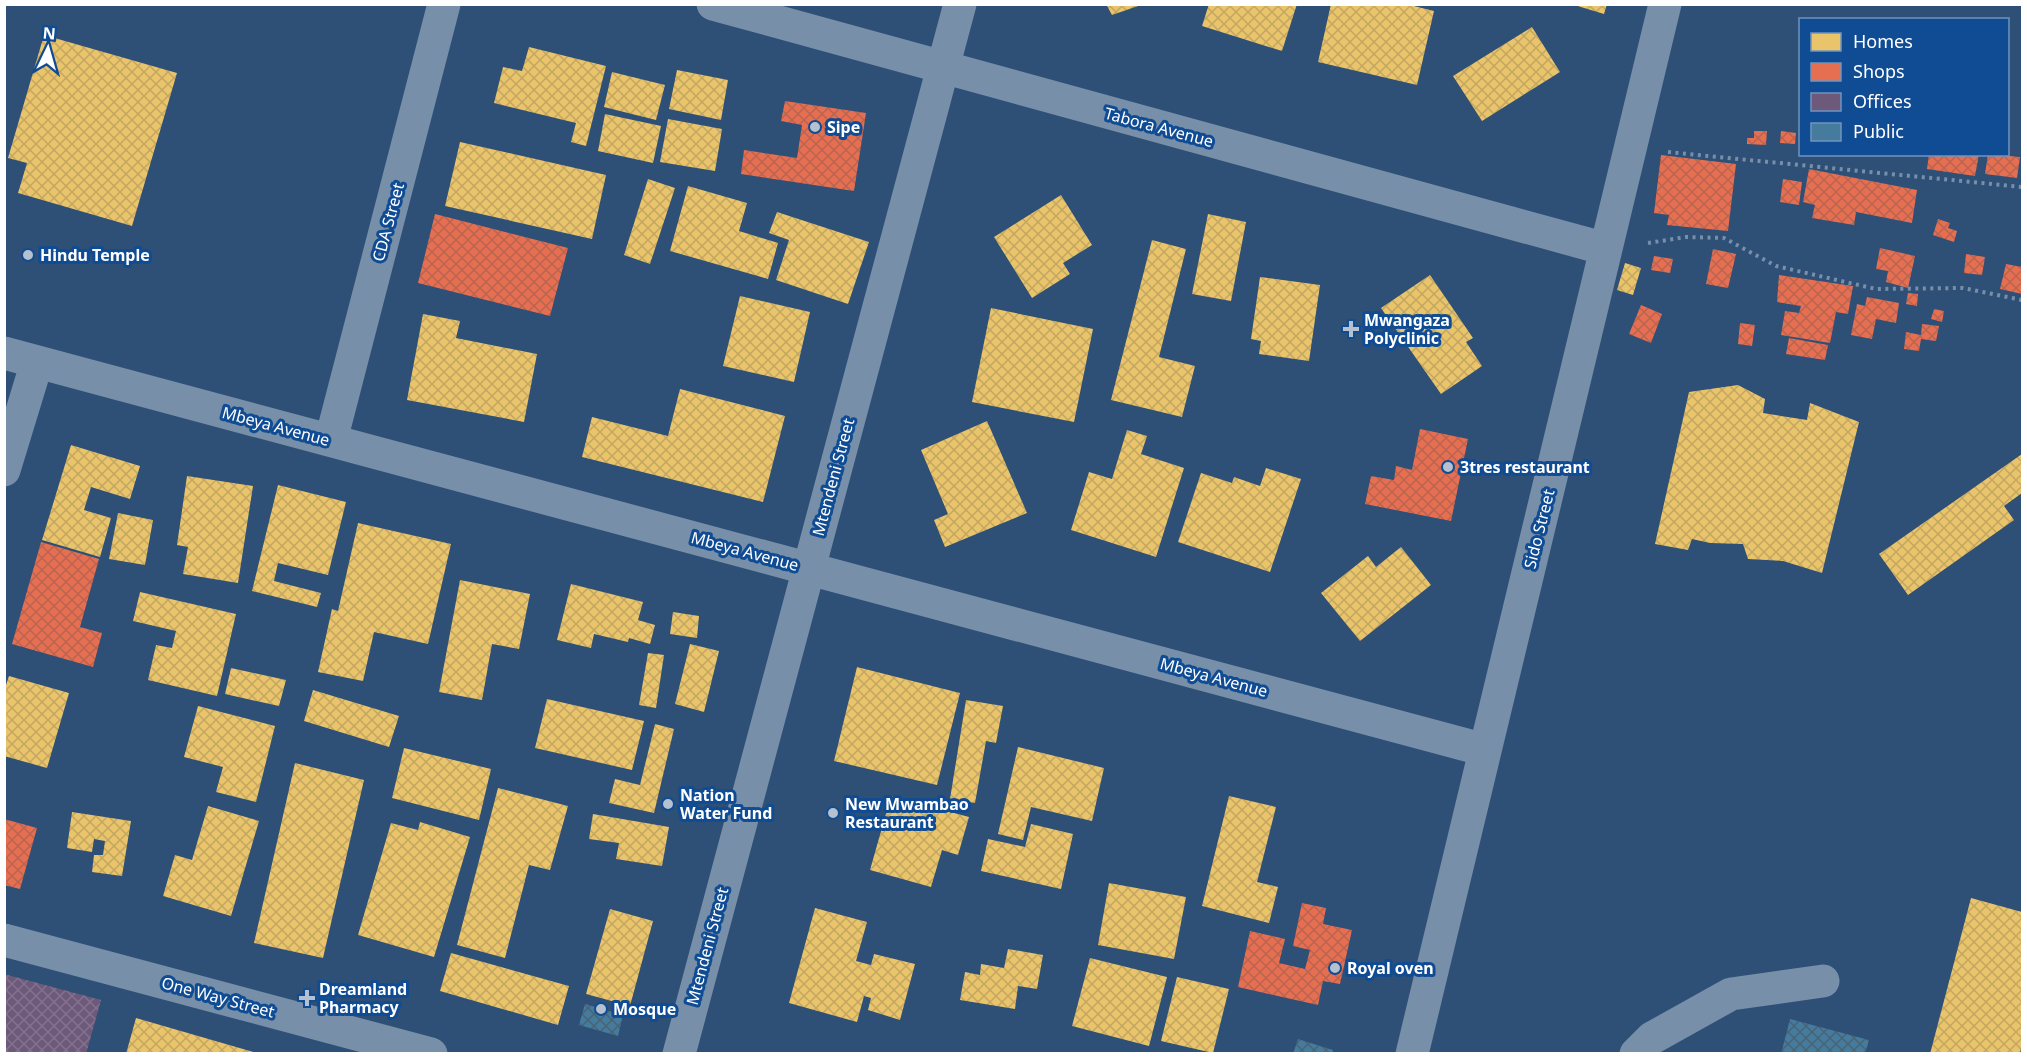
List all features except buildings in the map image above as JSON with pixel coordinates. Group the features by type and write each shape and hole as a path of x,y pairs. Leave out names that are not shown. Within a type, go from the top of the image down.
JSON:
{"street":[{"name":"CDA Street","path":"331,440 444,4"},
{"name":"Tabora Avenue","path":"712,4 1606,249"},
{"name":"Mtendeni Street","path":"679,1053 960,4"},
{"name":"Sido Street","path":"1412,1053 1665,4"},
{"name":"Mbeya Avenue","path":"4,353 1485,750"},
{"path":"4,470 37,362"},
{"name":"One Way Street","path":"4,940 431,1053"},
{"path":"1636,1053 1652,1038 1731,994 1822,981"}],"path":[{"path":"1630,148 2022,187"},
{"path":"1606,249 1707,236 1724,238 1776,266 1876,289 1963,288 2022,300"}],"place":[{"name":"Sipe","path":"815,127"},
{"name":"Hindu Temple","path":"28,255"},
{"name":"Mwangaza Polyclinic","path":"1351,329"},
{"name":"3tres restaurant","path":"1448,467"},
{"name":"Nation Water Fund","path":"668,804"},
{"name":"New Mwambao Restaurant","path":"833,813"},
{"name":"Royal oven","path":"1335,968"},
{"name":"Dreamland Pharmacy","path":"307,998"},
{"name":"Mosque","path":"601,1009"}]}
